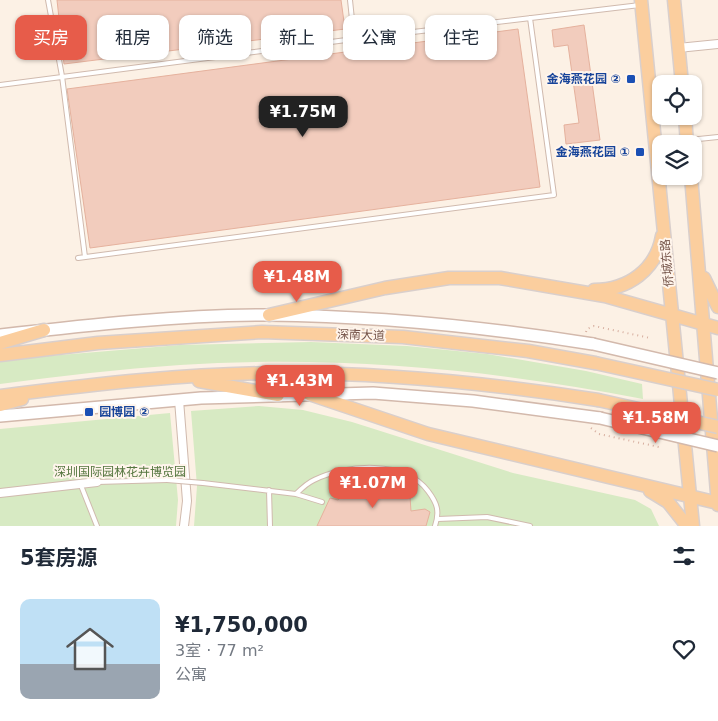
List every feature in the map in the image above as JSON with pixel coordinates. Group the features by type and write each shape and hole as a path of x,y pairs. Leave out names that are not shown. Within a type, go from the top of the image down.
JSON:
{"main road":[{"path":"674,0 681,75"},
{"name":"侨城东路","path":"641,2 693,526"},
{"path":"310,394 428,434 718,503 691,185"},
{"path":"569,290 604,290 629,283 640,276 657,253 664,223"},
{"path":"699,267 718,307"},
{"path":"269,315 385,288 449,278 500,278 605,296 718,328"},
{"path":"0,335 202,317 269,315 474,328 593,344 718,374"},
{"path":"0,343 44,330"},
{"name":"深南大道","path":"0,355 98,343 262,332 403,336 528,351 595,363 718,390"},
{"path":"0,396 169,377 241,373 330,373 482,385 598,400 718,427"},
{"path":"169,377 278,395"},
{"path":"0,406 58,388"},
{"path":"0,416 179,400 373,393 473,401 596,421 718,446"},
{"path":"638,485 668,502 688,526"}],"street":[{"path":"678,48 718,44"},
{"path":"179,400 187,501 184,526"},
{"path":"0,493 97,482"}],"lane":[{"path":"48,0 62,76 86,257"},
{"path":"350,0 352,15"},
{"path":"415,32 641,2"},
{"path":"78,258 554,195 530,18"},
{"path":"0,85 343,40"},
{"path":"702,140 718,137"},
{"path":"296,494 313,480 330,474 358,469 392,470 407,474 422,483 435,501 438,510 438,519 435,526"},
{"path":"97,482 167,480 203,483 296,494 322,502"},
{"path":"80,483 97,526"},
{"path":"269,490 270,526"},
{"path":"438,519 487,517 530,526"}],"path":[{"path":"586,333 587,329 594,326 650,338"},
{"path":"596,421 591,430 599,434 659,447"}],"green space":[{"path":"311,342 407,346 487,354 586,371 642,384 643,399 471,372 355,363 238,362 180,365 0,384 0,360 180,345"},
{"name":"深圳国际园林花卉博览园","path":"259,406 303,410 352,422 513,473 635,500 651,509 659,526 194,526 197,486 191,411"},
{"name":"深圳国际园林花卉博览园","path":"170,413 178,500 176,526 0,526 0,429"}],"building":[{"path":"57,0 341,0 343,29 333,30 333,15 261,15 261,39 251,41 251,15 179,15 179,50 169,51 169,15 97,15 97,60 64,64 64,60 87,60 87,15 59,15"},
{"path":"584,25 600,140 566,144 564,125 579,123 568,45 554,47 552,30"},
{"path":"518,29 540,187 90,248 67,89 285,60 333,60 333,54 343,52 343,60 415,60 415,43 425,41 425,60 497,60 497,32"},
{"path":"378,479 388,482 390,498 400,493 410,497 411,511 425,509 430,512 426,526 317,526 330,498 338,500 345,492 363,493"}],"place":[{"name":"金海燕花园 ②","path":"631,79"},
{"name":"金海燕花园 ①","path":"640,152"},
{"name":"园博园 ②","path":"89,412"}]}
